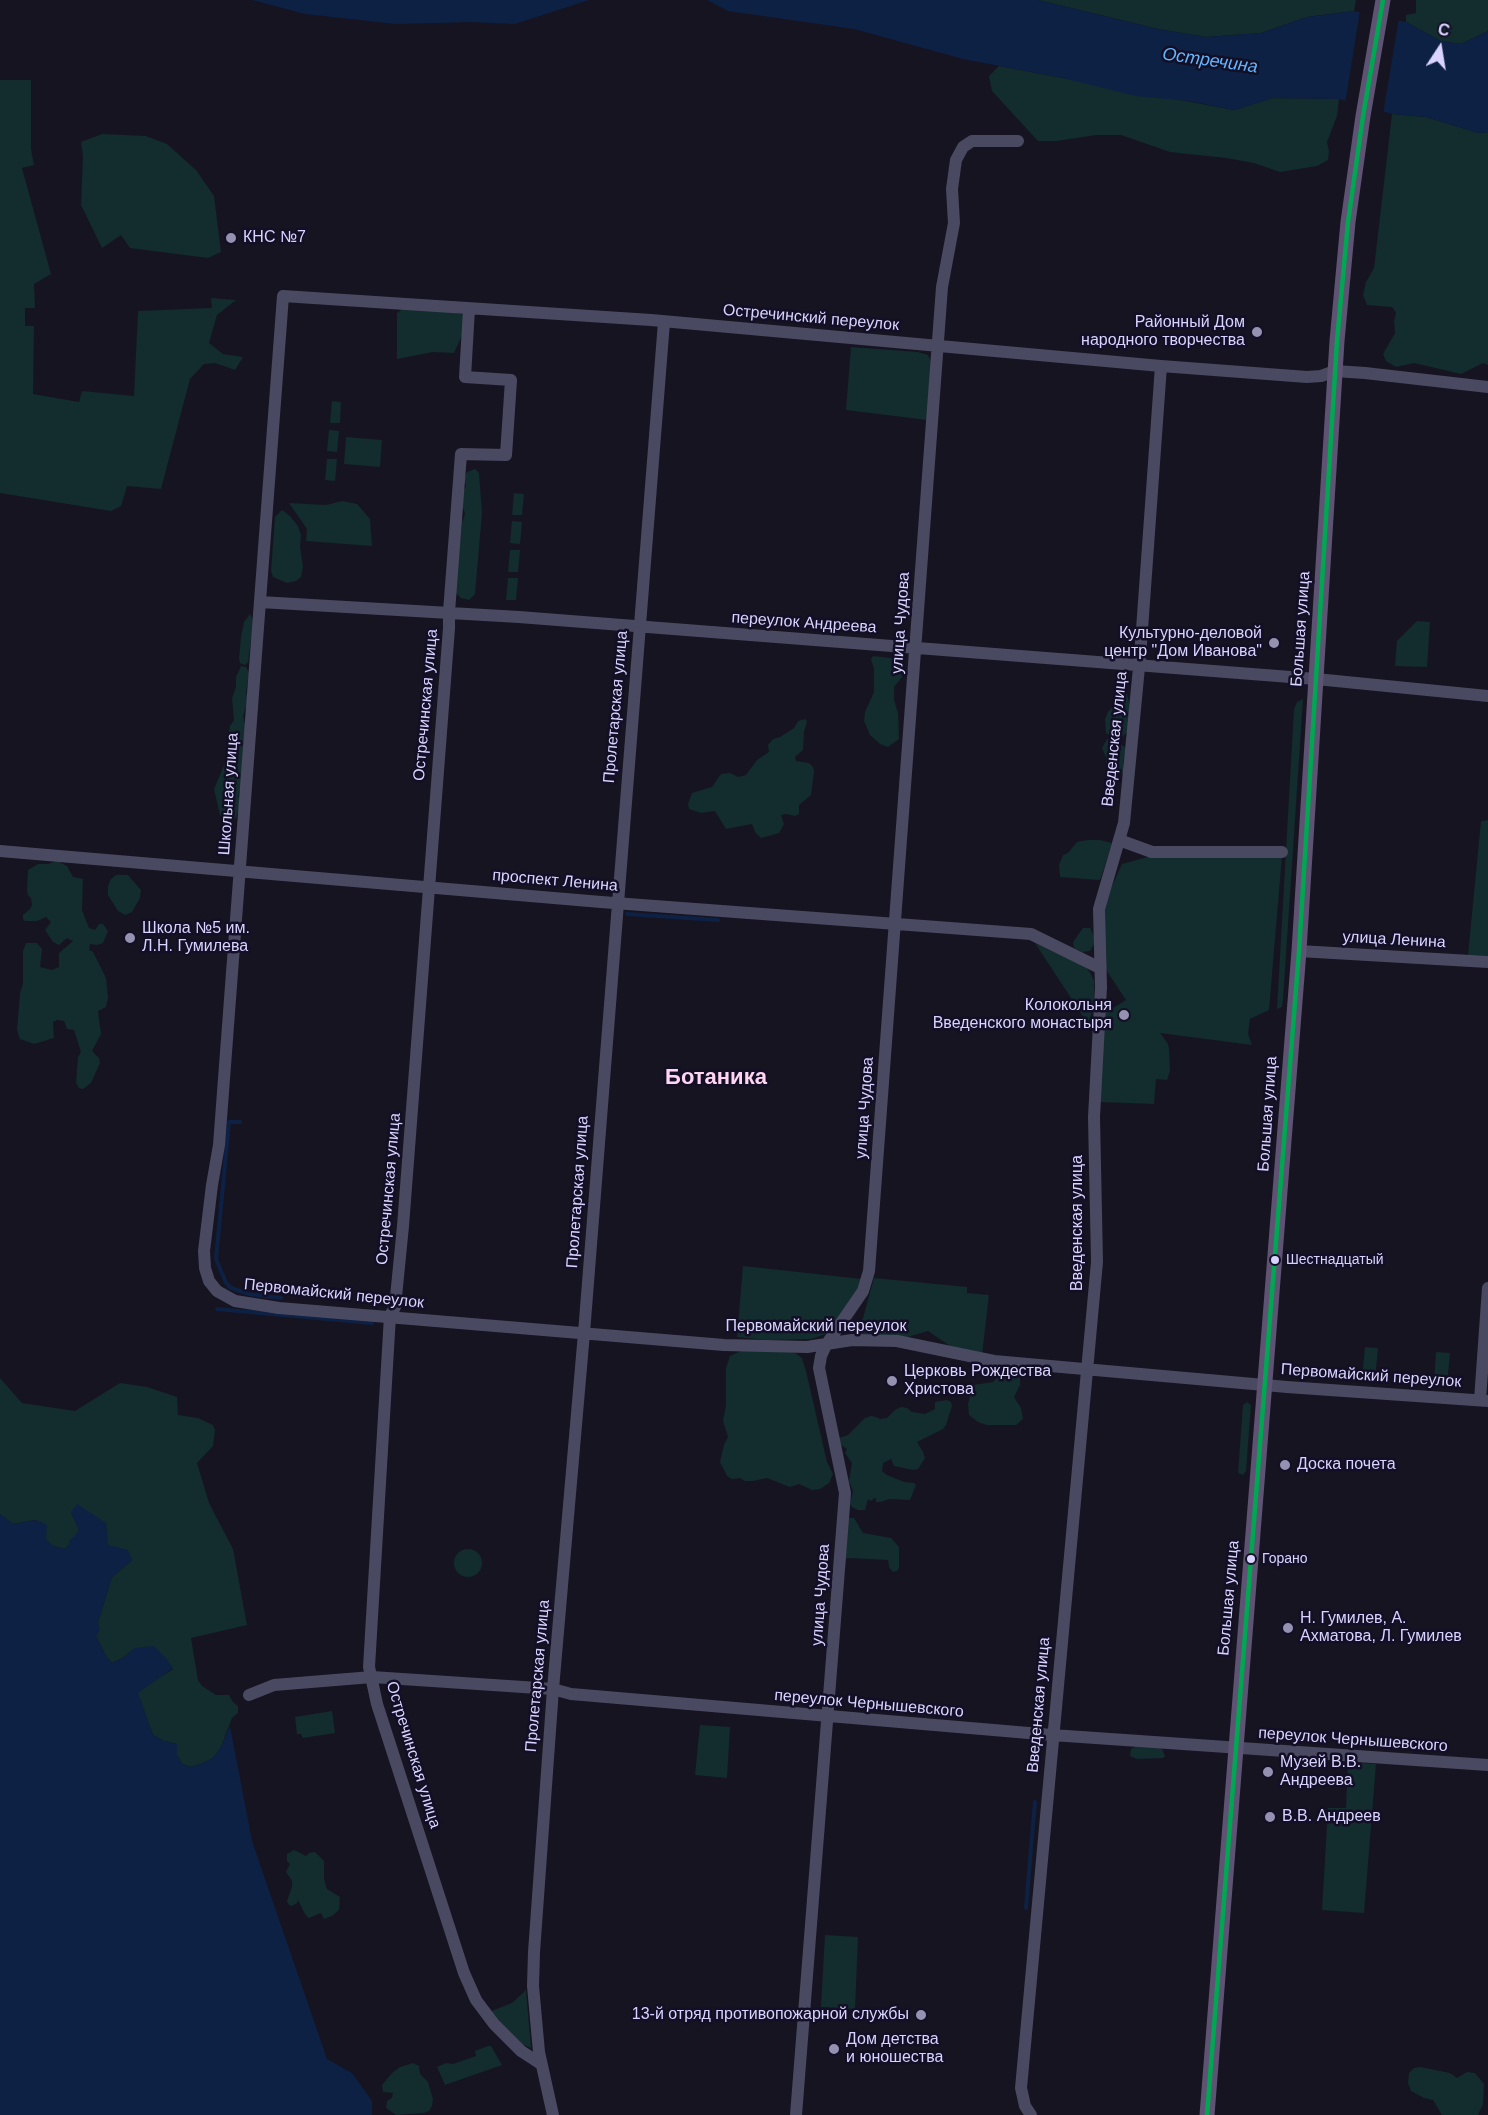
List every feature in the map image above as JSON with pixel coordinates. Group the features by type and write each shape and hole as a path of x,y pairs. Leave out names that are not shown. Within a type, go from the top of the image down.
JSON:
{"main road":[{"name":"Большая улица","path":"1207,2115 1299,951 1335,371 1348,222 1381,7"}],"street":[{"name":"улица Чудова","path":"796,2115 845,1492 819,1368 826,1345 862,1291 869,1271 942,286 954,223 952,189 956,160 963,147 972,141 1018,141"},
{"name":"Остречинский переулок","path":"283,296 664,322 1307,377 1321,376 1335,371 1488,387"},
{"name":"Школьная улица","path":"217,1291 209,1281 205,1268 204,1251 219,1145 283,296"},
{"name":"Остречинская улица","path":"469,309 465,377 511,380 506,455 461,454 404,1226 395,1307 390,1316 369,1667 384,1727 460,1962 476,2000 494,2024 521,2051 541,2064"},
{"name":"Пролетарская улица","path":"541,2064 534,2003 534,1952 553,1689 584,1333 664,322"},
{"name":"Введенская улица","path":"1031,2115 1025,2106 1021,2088 1097,1262 1094,1118 1101,987 1099,909 1124,822 1139,666 1161,366"},
{"name":"переулок Андреева","path":"260,602 449,612 1316,680 1488,696"},
{"path":"1119,840 1152,852 1282,852"},
{"name":"проспект Ленина","path":"0,851 239,873 1031,934 1100,968"},
{"name":"улица Ленина","path":"1299,951 1488,962"},
{"path":"1484,1401 1488,1288"},
{"name":"Первомайский переулок","path":"217,1291 236,1301 279,1308 724,1345 807,1347 852,1340 897,1341 994,1361 1265,1385 1484,1401"},
{"name":"переулок Чернышевского","path":"249,1695 274,1685 372,1677 553,1689 571,1694 829,1718 1488,1765"},
{"path":"541,2064 553,2115"}],"green space":[{"path":"1038,0 1356,0 1354,11 1307,17 1261,33 1206,37 1158,29"},
{"path":"1416,0 1488,0 1488,31 1461,44 1441,41 1406,22 1406,15 1416,13"},
{"path":"999,66 1234,110 1273,98 1339,99 1337,116 1327,142 1328,160 1317,166 1280,172 1254,163 1170,152 1121,135 1096,135 1057,141 1038,141 992,91 989,76"},
{"path":"0,80 31,80 31,149 34,165 22,168 51,274 34,284 35,308 25,308 25,326 34,326 33,394 79,402 82,391 134,396 138,311 212,308 211,298 236,300 217,315 209,343 223,354 243,357 235,370 215,363 204,364 190,379 161,489 127,486 121,506 111,511 0,493"},
{"path":"1392,114 1426,117 1479,133 1488,132 1488,365 1483,363 1461,374 1414,363 1396,367 1386,361 1383,354 1395,333 1396,313 1392,307 1367,305 1363,295 1366,282 1374,268"},
{"path":"102,134 146,136 167,144 196,170 214,196 221,252 208,258 130,248 121,235 102,248 81,205 83,156 81,142"},
{"path":"405,307 445,310 464,315 464,331 454,353 433,352 397,359 397,313"},
{"path":"851,347 918,352 928,355 932,364 927,420 846,410"},
{"path":"332,401 341,402 340,423 330,423"},
{"path":"329,430 339,431 337,452 327,451"},
{"path":"346,437 382,440 380,467 344,464"},
{"path":"327,459 337,459 335,481 325,480"},
{"path":"475,469 479,473 482,513 475,594 469,600 461,598 455,592 462,523 465,514 461,501 466,486 464,478 467,472"},
{"path":"514,493 524,494 522,515 512,515"},
{"path":"342,501 357,504 370,519 372,546 306,541 307,529 289,503 326,505"},
{"path":"282,510 298,526 301,535 303,567 301,577 287,583 273,577 271,571 275,517"},
{"path":"512,521 522,522 520,544 510,543"},
{"path":"510,550 520,550 518,572 508,572"},
{"path":"508,578 518,578 516,600 506,600"},
{"path":"250,614 253,620 252,632 248,662 245,665 240,663 239,659 241,637 244,622"},
{"path":"1417,621 1430,622 1427,667 1395,666 1397,641"},
{"path":"873,656 891,658 900,662 902,671 902,677 894,687 899,739 888,747 880,744 870,735 864,721 865,712 874,692 874,669 871,659"},
{"path":"241,666 246,667 249,673 246,693 248,699 243,716 247,732 242,744 244,749 242,782 238,796 241,803 236,818 230,824 225,822 220,815 214,789 230,751 228,740 230,726 234,720 232,698 236,687 236,677"},
{"path":"1123,693 1127,694 1130,706 1128,731 1119,740 1106,733 1105,719"},
{"path":"1303,699 1283,1000 1282,1007 1277,1009 1294,709 1297,702"},
{"path":"805,719 807,721 803,750 795,757 796,761 809,763 813,767 811,795 799,805 799,814 781,815 784,824 779,833 761,838 755,832 752,824 726,829 715,811 701,813 689,809 688,804 692,793 712,787 721,774 730,773 738,777 746,775 757,760 769,752 768,745 773,739 794,728 798,721"},
{"path":"1107,739 1116,741 1126,748 1123,763 1126,771 1122,774 1116,774 1106,767 1106,757 1102,748"},
{"path":"1488,820 1488,956 1468,955 1481,821"},
{"path":"1088,840 1112,843 1101,878 1099,880 1060,877 1059,865 1063,855 1068,853 1077,842"},
{"path":"1151,856 1282,856 1269,1010 1250,1019 1248,1034 1252,1045 1160,1033 1168,1044 1170,1071 1167,1080 1156,1079 1154,1104 1100,1102 1105,1013 1126,1000 1104,967 1102,928 1107,897 1122,864"},
{"path":"57,861 67,866 73,877 83,879 82,910 89,928 95,930 99,924 103,924 108,931 103,943 90,944 89,950 93,952 106,978 108,998 106,1007 98,1011 101,1034 92,1051 99,1058 100,1063 91,1083 83,1089 79,1088 76,1083 78,1057 81,1052 74,1030 67,1029 64,1021 53,1022 54,1038 34,1044 20,1039 17,1030 20,993 23,984 23,951 26,943 37,943 42,949 40,967 52,970 59,967 59,953 73,941 67,938 59,945 53,942 45,930 51,922 46,917 37,921 23,919 23,915 32,905 27,889 28,870 38,864"},
{"path":"116,875 128,875 141,890 140,898 132,912 125,915 118,911 108,895 108,886"},
{"path":"1083,928 1090,928 1095,938 1090,951 1082,952 1074,948 1073,942"},
{"path":"1035,943 1086,967 1091,974 1094,981 1094,1007 1088,1024"},
{"path":"743,1266 862,1279 856,1293 829,1333 811,1339 767,1340 737,1337"},
{"path":"874,1278 967,1287 967,1293 989,1295 982,1355 950,1346 928,1331 904,1338 856,1335 854,1329 863,1318"},
{"path":"1365,1347 1378,1348 1375,1379 1362,1378"},
{"path":"782,1350 795,1353 802,1358 806,1371 827,1462 833,1474 829,1483 820,1489 812,1490 799,1484 790,1487 767,1478 753,1481 732,1479 727,1476 720,1462 728,1437 723,1421 726,1405 726,1368 730,1356 741,1351"},
{"path":"1436,1352 1450,1353 1447,1384 1434,1383"},
{"path":"1000,1375 1020,1377 1020,1385 1014,1397 1021,1408 1023,1419 1016,1425 987,1425 969,1415 968,1404 973,1385 993,1382"},
{"path":"0,1378 22,1403 75,1411 120,1383 147,1387 177,1397 178,1415 198,1418 213,1425 215,1430 213,1446 197,1463 209,1503 233,1549 247,1625 191,1638 198,1680 202,1686 216,1695 229,1695 238,1706 238,1713 232,1718 221,1747 213,1758 190,1767 182,1764 177,1755 177,1744 153,1735 137,1692 173,1669 135,1648 123,1658 112,1663 96,1636 112,1577 132,1560 108,1545 71,1512 79,1530 64,1549 53,1546 46,1539 36,1520 13,1524 0,1514"},
{"path":"947,1400 952,1406 946,1425 943,1429 917,1442 925,1458 918,1469 894,1466 891,1459 883,1463 882,1471 887,1475 916,1485 910,1500 889,1499 876,1502 874,1498 871,1501 868,1499 865,1510 852,1507 850,1504 853,1491 849,1481 852,1463 845,1453 847,1449 838,1443 839,1438 848,1435 865,1418 871,1416 880,1419 887,1418 901,1407 925,1414 935,1409 935,1402"},
{"path":"1247,1402 1251,1405 1246,1471 1243,1475 1238,1473 1243,1405"},
{"path":"847,1518 854,1518 863,1533 891,1538 899,1547 897,1571 893,1572 888,1560 844,1559"},
{"path":"468,1549 478,1553 482,1563 478,1573 468,1577 458,1573 454,1563 458,1553"},
{"path":"332,1711 335,1733 303,1738 301,1734 297,1734 295,1717"},
{"path":"700,1725 730,1727 727,1778 695,1775"},
{"path":"1150,1745 1162,1749 1165,1756 1137,1759 1130,1756 1131,1749"},
{"path":"1348,1762 1376,1764 1364,1913 1322,1910 1328,1808 1346,1808"},
{"path":"294,1850 306,1856 315,1852 324,1861 324,1879 327,1889 340,1897 339,1910 332,1916 324,1919 321,1913 309,1918 298,1900 292,1906 289,1905 287,1901 292,1881 286,1872 290,1864 287,1861 287,1854"},
{"path":"825,1935 858,1937 855,2009 821,2007"},
{"path":"526,1990 531,2048 517,2042 489,2012 512,2003"},
{"path":"491,2046 502,2065 445,2085 437,2067 476,2056 475,2051"},
{"path":"413,2063 419,2066 420,2074 428,2082 433,2099 432,2106 424,2113 396,2115 386,2108 387,2101 392,2098 393,2093 383,2092 382,2085 400,2067"},
{"path":"1420,2067 1450,2073 1457,2078 1467,2072 1475,2073 1484,2084 1483,2104 1478,2115 1442,2115 1433,2100 1411,2091 1408,2083 1409,2073 1414,2068"}],"water":[{"path":"252,0 589,0 515,24 471,22 396,24 305,14"},
{"name":"Остречина","path":"707,0 1038,0 1158,29 1206,37 1261,33 1307,17 1354,11 1406,22 1441,41 1461,44 1488,31 1488,132 1479,133 1426,117 1392,114 1339,99 1273,98 1234,110 1189,101 1136,96 1063,78 963,59 854,29 728,11"},
{"path":"77,1504 106,1523 108,1545 128,1550 132,1560 112,1577 98,1622 100,1630 96,1636 106,1656 112,1663 123,1658 135,1648 154,1646 173,1668 138,1693 153,1735 177,1744 177,1755 182,1764 190,1767 213,1758 221,1747 230,1726 252,1841 327,2059 352,2073 372,2101 372,2115 0,2115 0,1514 13,1524 36,1520 47,1525 46,1539 53,1546 64,1549 79,1530 71,1512"}],"pier":[{"path":"1360,11 1399,18 1383,114 1345,104"}],"waterway":[{"path":"627,914 718,920"},
{"path":"240,1122 229,1122 216,1259 226,1283 231,1288 249,1294 281,1298"},
{"path":"217,1309 372,1323"},
{"path":"1026,1908 1035,1802"}],"transit line":[{"path":"1207,2115 1299,951 1337,341 1348,222 1383,0"}],"place":[{"name":"КНС №7","path":"231,238"},
{"name":"Районный Дом народного творчества","path":"1257,332"},
{"name":"Культурно-деловой центр \"Дом Иванова\"","path":"1274,643"},
{"name":"Школа №5 им. Л.Н. Гумилева","path":"130,938"},
{"name":"Колокольня Введенского монастыря","path":"1124,1015"},
{"name":"Шестнадцатый","path":"1275,1260"},
{"name":"Церковь Рождества Христова","path":"892,1381"},
{"name":"Доска почета","path":"1285,1465"},
{"name":"Горано","path":"1251,1559"},
{"name":"Н. Гумилев, А. Ахматова, Л. Гумилев","path":"1288,1628"},
{"name":"Музей В.В. Андреева","path":"1268,1772"},
{"name":"В.В. Андреев","path":"1270,1817"},
{"name":"13-й отряд противопожарной службы","path":"921,2015"},
{"name":"Дом детства и юношества","path":"834,2049"}],"district":[{"name":"Ботаника","path":"716,1078"}]}
